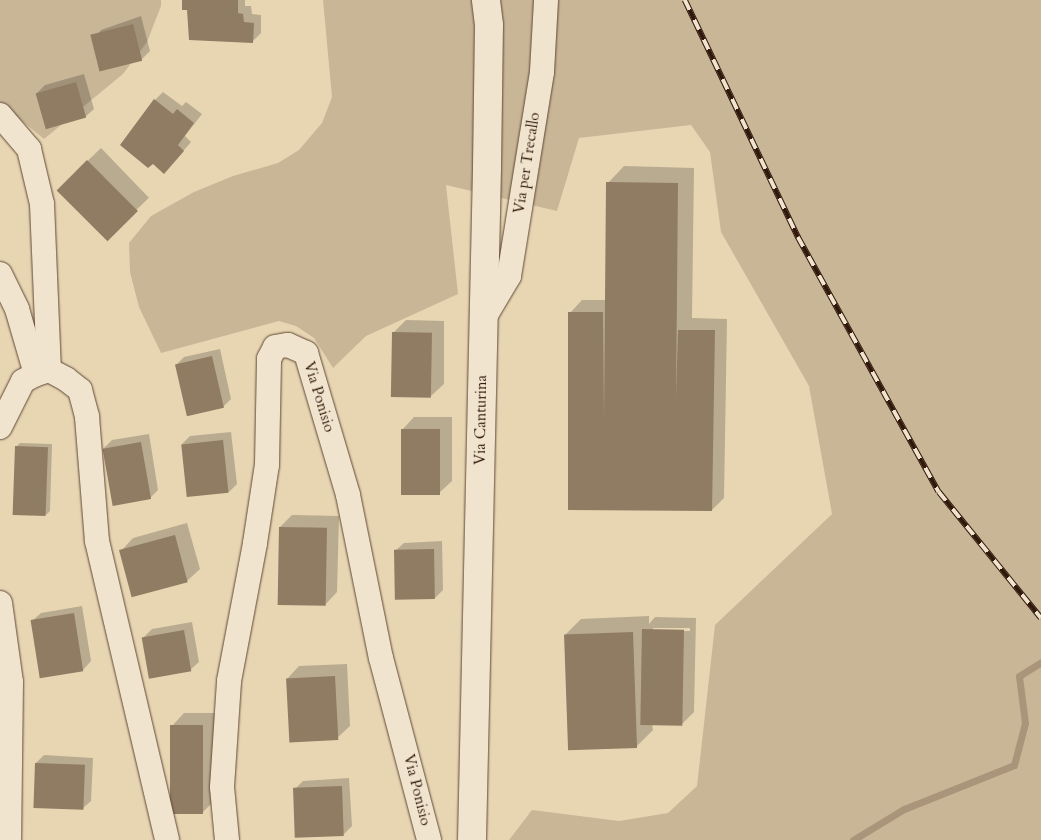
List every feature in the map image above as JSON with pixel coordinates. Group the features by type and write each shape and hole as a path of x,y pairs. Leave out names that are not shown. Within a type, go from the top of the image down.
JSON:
{"main road":[{"name":"Via Canturina","path":"472,840 489,25 486,0"}],"street":[{"name":"Via per Trecallo","path":"484,318 509,276 542,72 546,0"},
{"path":"0,115 29,149 42,204 50,374"},
{"path":"0,274 50,374 80,390 87,417 97,541 166,840"},
{"name":"Via Ponisio","path":"227,840 222,787 229,681 255,543 266,465 269,359 275,347 288,345 306,353 348,495 381,658 429,840"},
{"path":"0,427 23,380 50,374"},
{"path":"0,603 11,682 9,840"}],"shaded area":[{"path":"0,0 161,0 161,6 147,42 123,74 44,139 0,103"},
{"path":"323,0 1041,0 1041,840 509,840 532,810 619,821 668,813 697,786 715,625 832,514 809,386 721,232 710,152 691,125 579,138 557,211 446,185 458,294 366,336 333,368 314,338 296,326 279,321 161,353 139,307 130,272 129,243 151,216 194,192 233,176 278,163 299,150 322,123 332,97"}],"building":[{"path":"182,0 238,0 238,13 243,14 244,22 254,23 253,43 189,40 187,10 182,10"},
{"path":"133,24 142,61 100,72 90,35"},
{"path":"76,82 86,118 46,129 36,94"},
{"path":"154,99 173,114 177,109 194,123 178,145 184,151 164,174 153,164 148,168 120,145"},
{"path":"87,160 138,211 108,241 57,190"},
{"path":"606,182 678,183 676,400 678,330 715,330 712,511 568,510 568,312 603,312 604,419"},
{"path":"392,332 432,333 431,398 391,397"},
{"path":"212,356 224,408 187,416 175,365"},
{"path":"401,429 440,429 440,495 401,495"},
{"path":"223,440 229,493 187,497 181,444"},
{"path":"141,442 151,499 113,506 103,449"},
{"path":"15,446 48,447 46,516 13,515"},
{"path":"279,527 327,528 326,606 278,605"},
{"path":"175,535 188,582 132,597 119,550"},
{"path":"434,549 435,599 395,600 394,550"},
{"path":"74,613 83,671 40,678 31,620"},
{"path":"642,629 684,630 682,726 640,725"},
{"path":"184,630 191,671 149,679 142,637"},
{"path":"633,632 637,748 568,750 564,634"},
{"path":"335,676 338,740 289,742 286,679"},
{"path":"170,725 203,725 203,814 170,814"},
{"path":"35,763 85,765 83,810 33,808"},
{"path":"342,786 344,836 295,838 293,788"}],"waterway":[{"path":"853,840 904,809 1014,765 1025,723 1019,676 1041,662"}],"railway":[{"path":"685,0 798,237 939,492 1041,618"}]}
